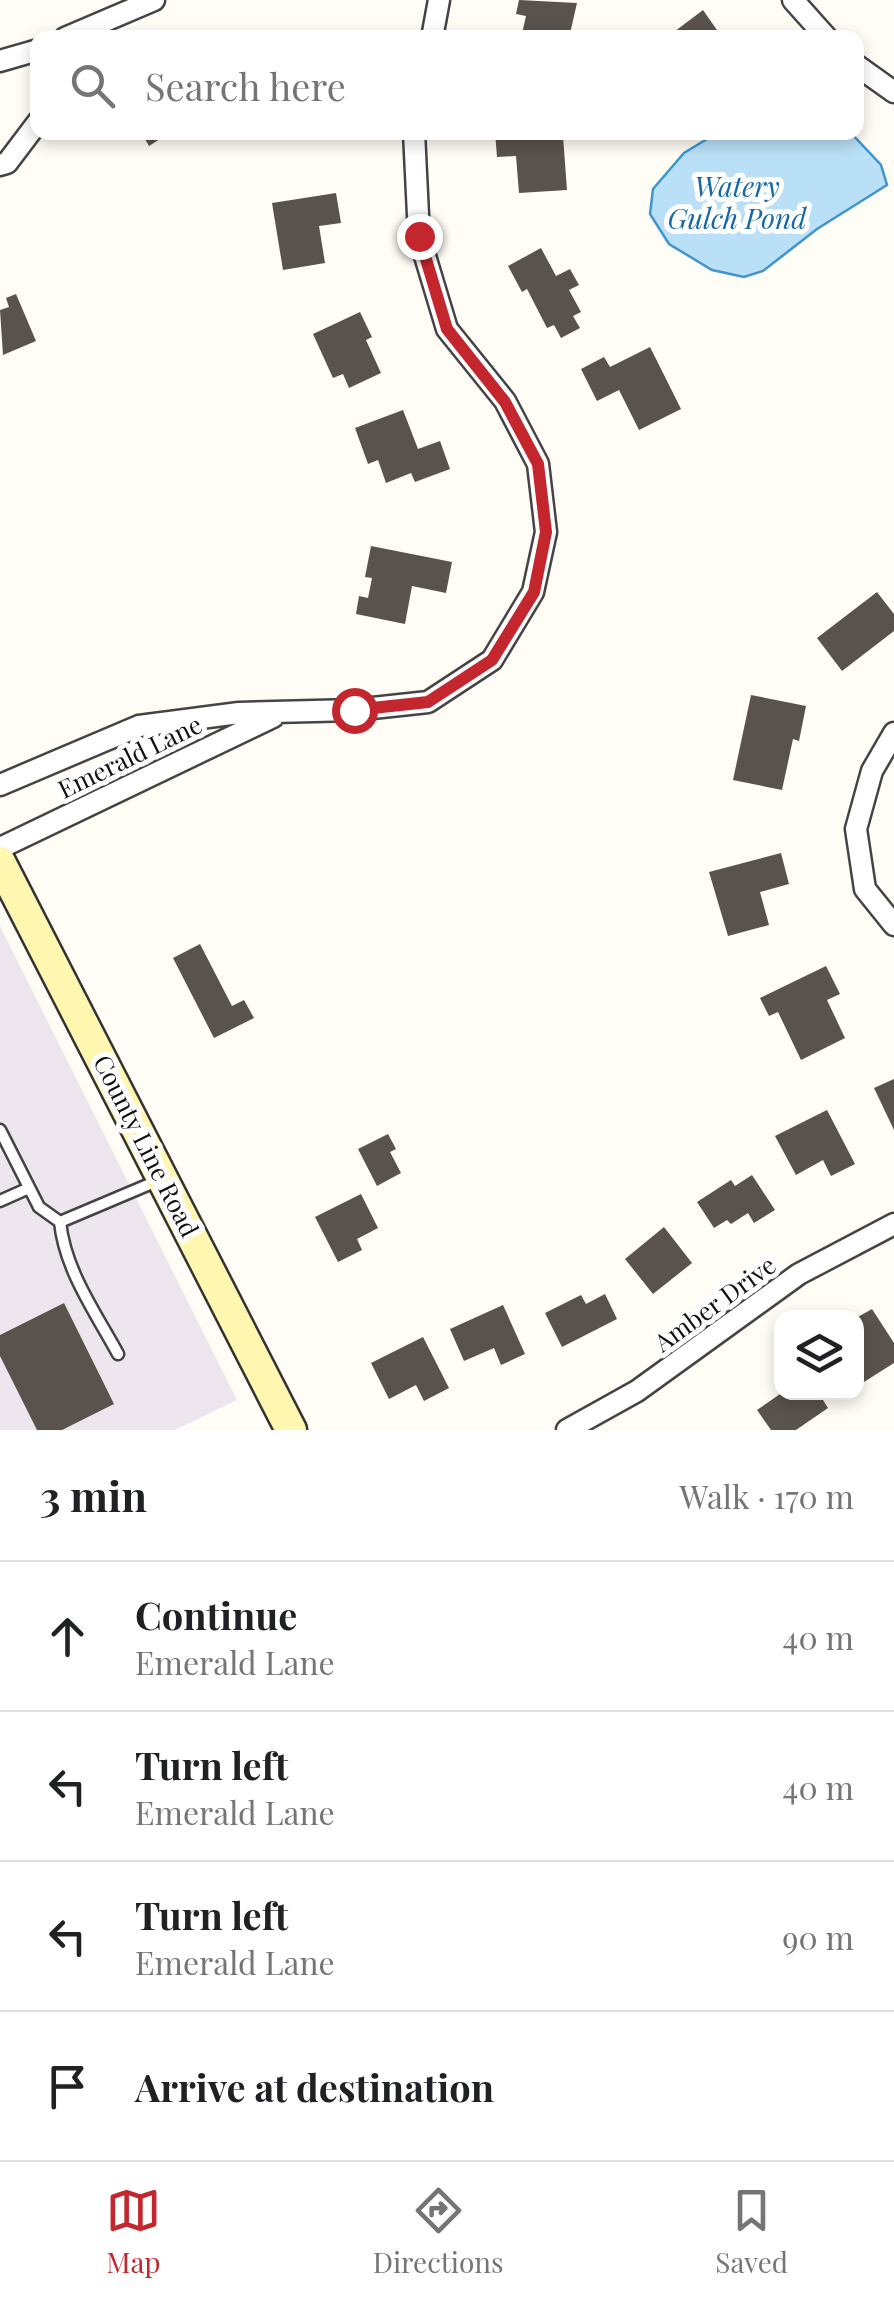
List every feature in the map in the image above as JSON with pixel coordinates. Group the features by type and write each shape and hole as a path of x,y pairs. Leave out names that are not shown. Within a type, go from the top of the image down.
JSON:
{"main road":[{"name":"County Line Road","path":"0,862 291,1430"}],"street":[{"path":"89,30 154,0"},
{"path":"793,0 820,30"},
{"path":"433,30 436,1"},
{"path":"0,61 30,52"},
{"path":"864,71 894,92"},
{"path":"0,165 6,163 30,132"},
{"name":"Emerald Lane","path":"0,785 139,726 239,713 354,710 428,702 492,660 534,592 546,532 538,464 505,402 447,329 419,236 414,140"},
{"name":"Emerald Lane","path":"0,848 284,712"},
{"path":"894,733 872,771 856,829 866,889 894,925"},
{"name":"Amber Drive","path":"568,1430 637,1392 799,1274 894,1224"}],"lane":[{"path":"0,1130 39,1208 60,1222"},
{"path":"60,1222 162,1178"},
{"path":"0,1201 29,1188"},
{"path":"60,1222 62,1245 72,1268 118,1354"}],"shaded area":[{"path":"0,926 237,1400 175,1430 0,1430"}],"water":[{"name":"Watery Gulch Pond","path":"705,140 858,140 881,165 887,185 817,229 763,271 744,277 712,270 669,244 650,214 653,189 684,153"}],"building":[{"path":"519,0 577,3 571,30 523,30 526,16 516,14"},
{"path":"703,10 717,30 677,30"},
{"path":"496,140 563,140 567,190 519,193 516,156 497,157"},
{"path":"336,193 341,223 319,226 325,263 283,270 272,203"},
{"path":"541,248 556,276 570,269 579,285 569,290 581,312 573,316 580,328 561,338 554,325 547,328 527,289 522,292 508,266"},
{"path":"16,294 36,341 3,355 0,310 9,307 6,298"},
{"path":"360,312 372,337 366,340 381,373 349,388 343,374 333,378 313,334"},
{"path":"650,347 681,409 639,430 619,390 597,401 581,369 604,357 610,367"},
{"path":"403,410 418,449 440,441 450,469 415,482 411,473 386,483 378,460 368,464 355,428"},
{"path":"371,546 452,562 446,593 412,586 405,624 356,614 359,596 368,598 372,578 365,577"},
{"path":"877,592 894,614 894,631 842,671 817,638"},
{"path":"751,695 806,706 799,741 793,739 782,790 733,780"},
{"path":"781,853 789,884 760,892 769,925 728,936 709,872"},
{"path":"200,944 232,1006 244,1000 254,1018 214,1038 173,958"},
{"path":"826,966 840,994 827,1000 845,1038 801,1060 778,1012 769,1016 760,998"},
{"path":"894,1079 894,1130 874,1088"},
{"path":"827,1110 855,1164 831,1176 823,1160 796,1175 775,1136"},
{"path":"388,1134 396,1149 390,1152 401,1173 377,1186 358,1149"},
{"path":"752,1175 775,1210 754,1223 748,1213 731,1224 727,1220 714,1228 697,1202 731,1180 735,1186"},
{"path":"361,1194 378,1228 357,1239 362,1250 338,1262 315,1217"},
{"path":"664,1227 692,1263 653,1294 625,1259"},
{"path":"605,1294 617,1319 562,1347 545,1313 581,1295 586,1304"},
{"path":"64,1303 114,1404 62,1430 37,1430 0,1356 0,1335"},
{"path":"503,1305 525,1354 501,1365 494,1348 464,1361 450,1329"},
{"path":"872,1309 894,1343 894,1363 864,1382 864,1314"},
{"path":"423,1337 449,1388 424,1401 416,1385 389,1399 371,1363"},
{"path":"774,1398 823,1400 828,1408 796,1430 771,1430 757,1410"}],"route":[{"path":"354,710 428,702 492,660 534,592 546,532 538,464 505,402 447,329 419,236"}]}
